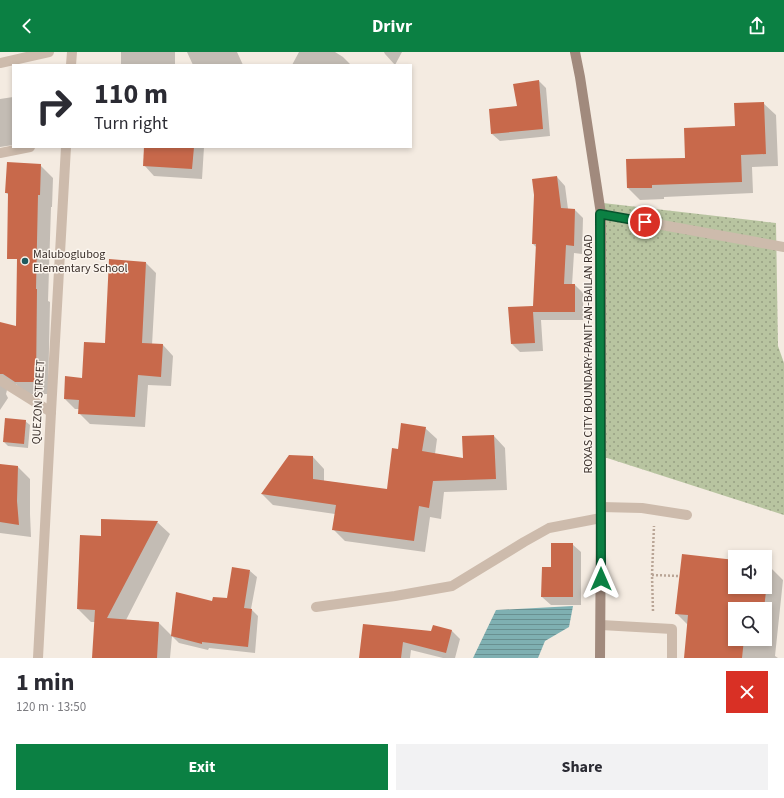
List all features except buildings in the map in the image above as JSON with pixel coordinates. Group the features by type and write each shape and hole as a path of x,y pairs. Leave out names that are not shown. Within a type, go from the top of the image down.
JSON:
{"main road":[{"name":"ROXAS CITY BOUNDARY-PANIT-AN-BAILAN ROAD","path":"575,52 600,214 602,507 600,658"}],"street":[{"path":"0,63 49,52"},
{"path":"71,64 72,52"},
{"path":"0,153 25,148"},
{"name":"QUEZON STREET","path":"38,658 66,148"},
{"path":"600,214 784,247"},
{"path":"0,380 51,412"},
{"path":"602,507 642,508 687,514"},
{"path":"316,607 452,586 549,528 602,518"},
{"path":"601,625 672,629 672,658"}],"path":[{"path":"654,628 652,575 655,510"},
{"path":"652,575 679,576"}],"green space":[{"path":"603,203 776,223 778,346 784,363 784,515 604,457"}],"water":[{"path":"573,606 569,627 545,641 538,658 473,658 496,610"}],"place":[{"name":"Maluboglubog Elementary School","path":"25,261"}],"route":[{"path":"601,579 600,214 645,222"}]}
